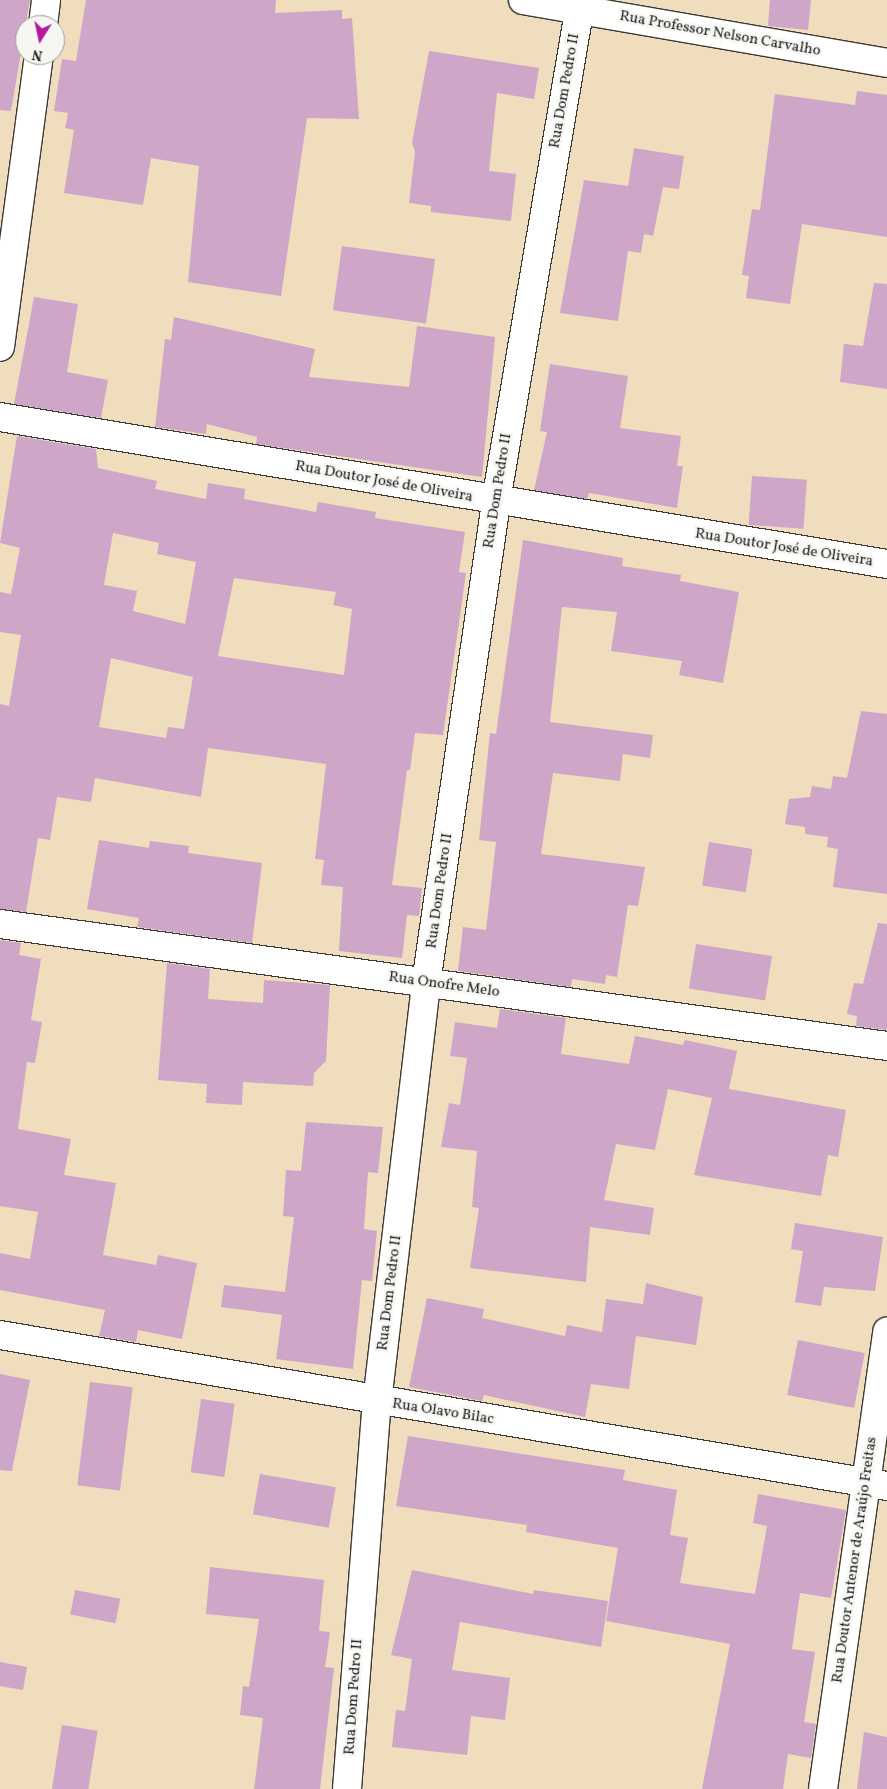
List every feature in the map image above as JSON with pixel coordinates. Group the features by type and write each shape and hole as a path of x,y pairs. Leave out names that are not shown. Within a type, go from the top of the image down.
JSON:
{"street":[{"path":"44,15 46,0"},
{"name":"Rua Professor Nelson Carvalho","path":"523,0 580,5 887,63"},
{"name":"Rua Dom Pedro II","path":"347,1789 377,1402 426,982 496,501 580,5"},
{"path":"0,347 38,65"},
{"name":"Rua Doutor José de Oliveira","path":"0,418 887,564"},
{"name":"Rua Onofre Melo","path":"0,924 887,1046"},
{"name":"Rua Doutor Antenor de Araújo Freitas","path":"824,1789 876,1484 887,1331"},
{"name":"Rua Olavo Bilac","path":"0,1335 377,1402 876,1484"}],"building":[{"path":"0,0 30,0 27,15 15,15 15,65 19,65 11,111 0,110"},
{"path":"86,0 276,0 275,13 342,10 342,19 352,18 359,119 307,118 281,296 188,282 199,166 151,158 143,205 64,193 74,130 65,128 68,113 54,111 61,65 65,65 65,59 76,61"},
{"path":"770,0 811,0 808,30 768,26"},
{"path":"429,51 539,68 534,99 497,93 489,171 516,174 511,221 431,212 431,206 409,203 415,152 412,143"},
{"path":"857,91 887,95 887,237 802,224 790,304 746,298 749,276 742,275 752,209 760,210 775,94 855,105"},
{"path":"634,148 684,156 679,189 663,187 653,236 644,234 641,253 628,251 618,321 560,313 584,180 628,186"},
{"path":"342,246 435,259 426,323 333,310"},
{"path":"874,283 887,284 887,389 840,382 844,344 863,346"},
{"path":"34,297 78,304 67,372 108,380 101,418 14,404"},
{"path":"174,317 315,349 309,377 409,387 417,326 495,337 482,477 256,444 257,437 207,424 206,434 155,427 165,339 171,340"},
{"path":"550,364 628,376 620,428 681,436 677,466 683,466 677,508 589,493 587,499 534,490 547,432 540,431"},
{"path":"17,436 96,449 98,468 157,481 155,489 206,499 208,483 245,489 244,499 316,512 318,502 376,512 375,518 465,532 459,572 466,573 443,735 415,733 410,770 407,770 392,885 422,888 419,916 407,915 402,958 339,951 343,887 321,885 324,860 315,859 326,764 208,748 201,797 95,778 91,802 57,797 50,840 38,838 26,912 0,909 0,704 9,706 21,635 0,632 0,592 11,594 20,548 0,543","holes":["113,533 159,543 157,554 196,562 185,624 133,611 137,591 104,585","234,578 336,592 333,605 352,609 344,675 218,656","111,658 193,677 184,729 168,727 166,738 99,727"]},
{"path":"752,476 807,480 803,529 749,525"},
{"path":"523,540 623,558 622,566 681,575 680,581 739,592 723,683 679,675 682,661 611,651 617,612 562,607 550,722 653,735 650,758 623,754 620,781 553,773 541,854 645,867 638,906 628,905 617,977 606,975 605,984 572,979 571,987 458,971 463,927 486,930 496,842 479,840 490,733 496,734"},
{"path":"861,711 887,714 887,894 833,887 838,849 827,847 828,837 805,834 805,827 785,824 789,799 810,797 812,786 831,789 833,776 847,778"},
{"path":"99,840 149,848 150,841 189,846 188,853 262,863 252,943 137,927 139,918 87,909"},
{"path":"709,842 752,849 746,892 702,885"},
{"path":"878,923 887,924 887,1030 856,1026 857,1016 847,1014 854,983 863,984"},
{"path":"0,940 21,943 19,955 41,959 31,1020 42,1022 35,1063 27,1062 18,1129 71,1139 64,1175 116,1183 103,1255 156,1265 158,1255 197,1263 182,1339 138,1330 136,1342 99,1336 105,1310 0,1290 0,1253 30,1259 38,1212 0,1206"},
{"path":"696,944 772,956 765,1000 689,988"},
{"path":"167,963 210,969 208,999 263,1003 264,980 330,985 326,1061 314,1073 313,1086 243,1082 242,1105 206,1103 207,1084 158,1080"},
{"path":"500,1009 566,1018 561,1054 629,1064 635,1036 683,1045 685,1040 737,1051 729,1089 846,1110 838,1157 828,1155 821,1196 694,1175 712,1098 668,1089 655,1150 616,1144 604,1200 654,1208 650,1235 590,1227 586,1282 470,1268 479,1208 472,1207 477,1151 441,1147 449,1103 460,1105 467,1058 450,1056 455,1022 497,1028"},
{"path":"306,1122 383,1127 378,1173 368,1172 364,1229 377,1231 372,1281 362,1280 353,1369 276,1359 282,1315 221,1307 224,1285 285,1292 294,1217 283,1216 286,1170 301,1171"},
{"path":"795,1223 883,1237 875,1291 824,1287 821,1306 795,1302 803,1251 791,1249"},
{"path":"646,1283 703,1297 696,1345 636,1336 629,1389 591,1384 585,1417 484,1395 482,1401 409,1387 427,1298 484,1309 482,1318 565,1336 567,1325 602,1332 606,1299 643,1304"},
{"path":"798,1340 865,1353 854,1408 787,1395"},
{"path":"0,1374 30,1380 12,1471 0,1470"},
{"path":"90,1382 133,1387 120,1490 77,1485"},
{"path":"201,1399 235,1404 224,1477 191,1472"},
{"path":"408,1436 625,1470 623,1480 677,1490 670,1535 688,1538 680,1583 755,1594 767,1526 753,1523 758,1494 846,1510 831,1598 800,1593 792,1649 815,1652 804,1722 816,1724 811,1758 788,1754 783,1789 702,1789 730,1644 606,1621 618,1548 526,1532 527,1525 396,1506"},
{"path":"260,1474 336,1487 329,1528 253,1514"},
{"path":"210,1567 324,1580 319,1631 330,1632 325,1667 334,1668 320,1789 254,1789 263,1718 240,1715 243,1686 249,1687 259,1619 206,1614"},
{"path":"412,1570 533,1594 534,1590 608,1601 601,1647 460,1622 452,1670 510,1678 505,1720 471,1716 467,1755 392,1747 396,1710 405,1711 412,1659 391,1655"},
{"path":"75,1590 120,1599 115,1623 70,1615"},
{"path":"0,1662 27,1667 23,1690 0,1686"},
{"path":"62,1725 98,1731 88,1789 52,1789"},
{"path":"864,1732 887,1737 887,1789 857,1789"}]}
